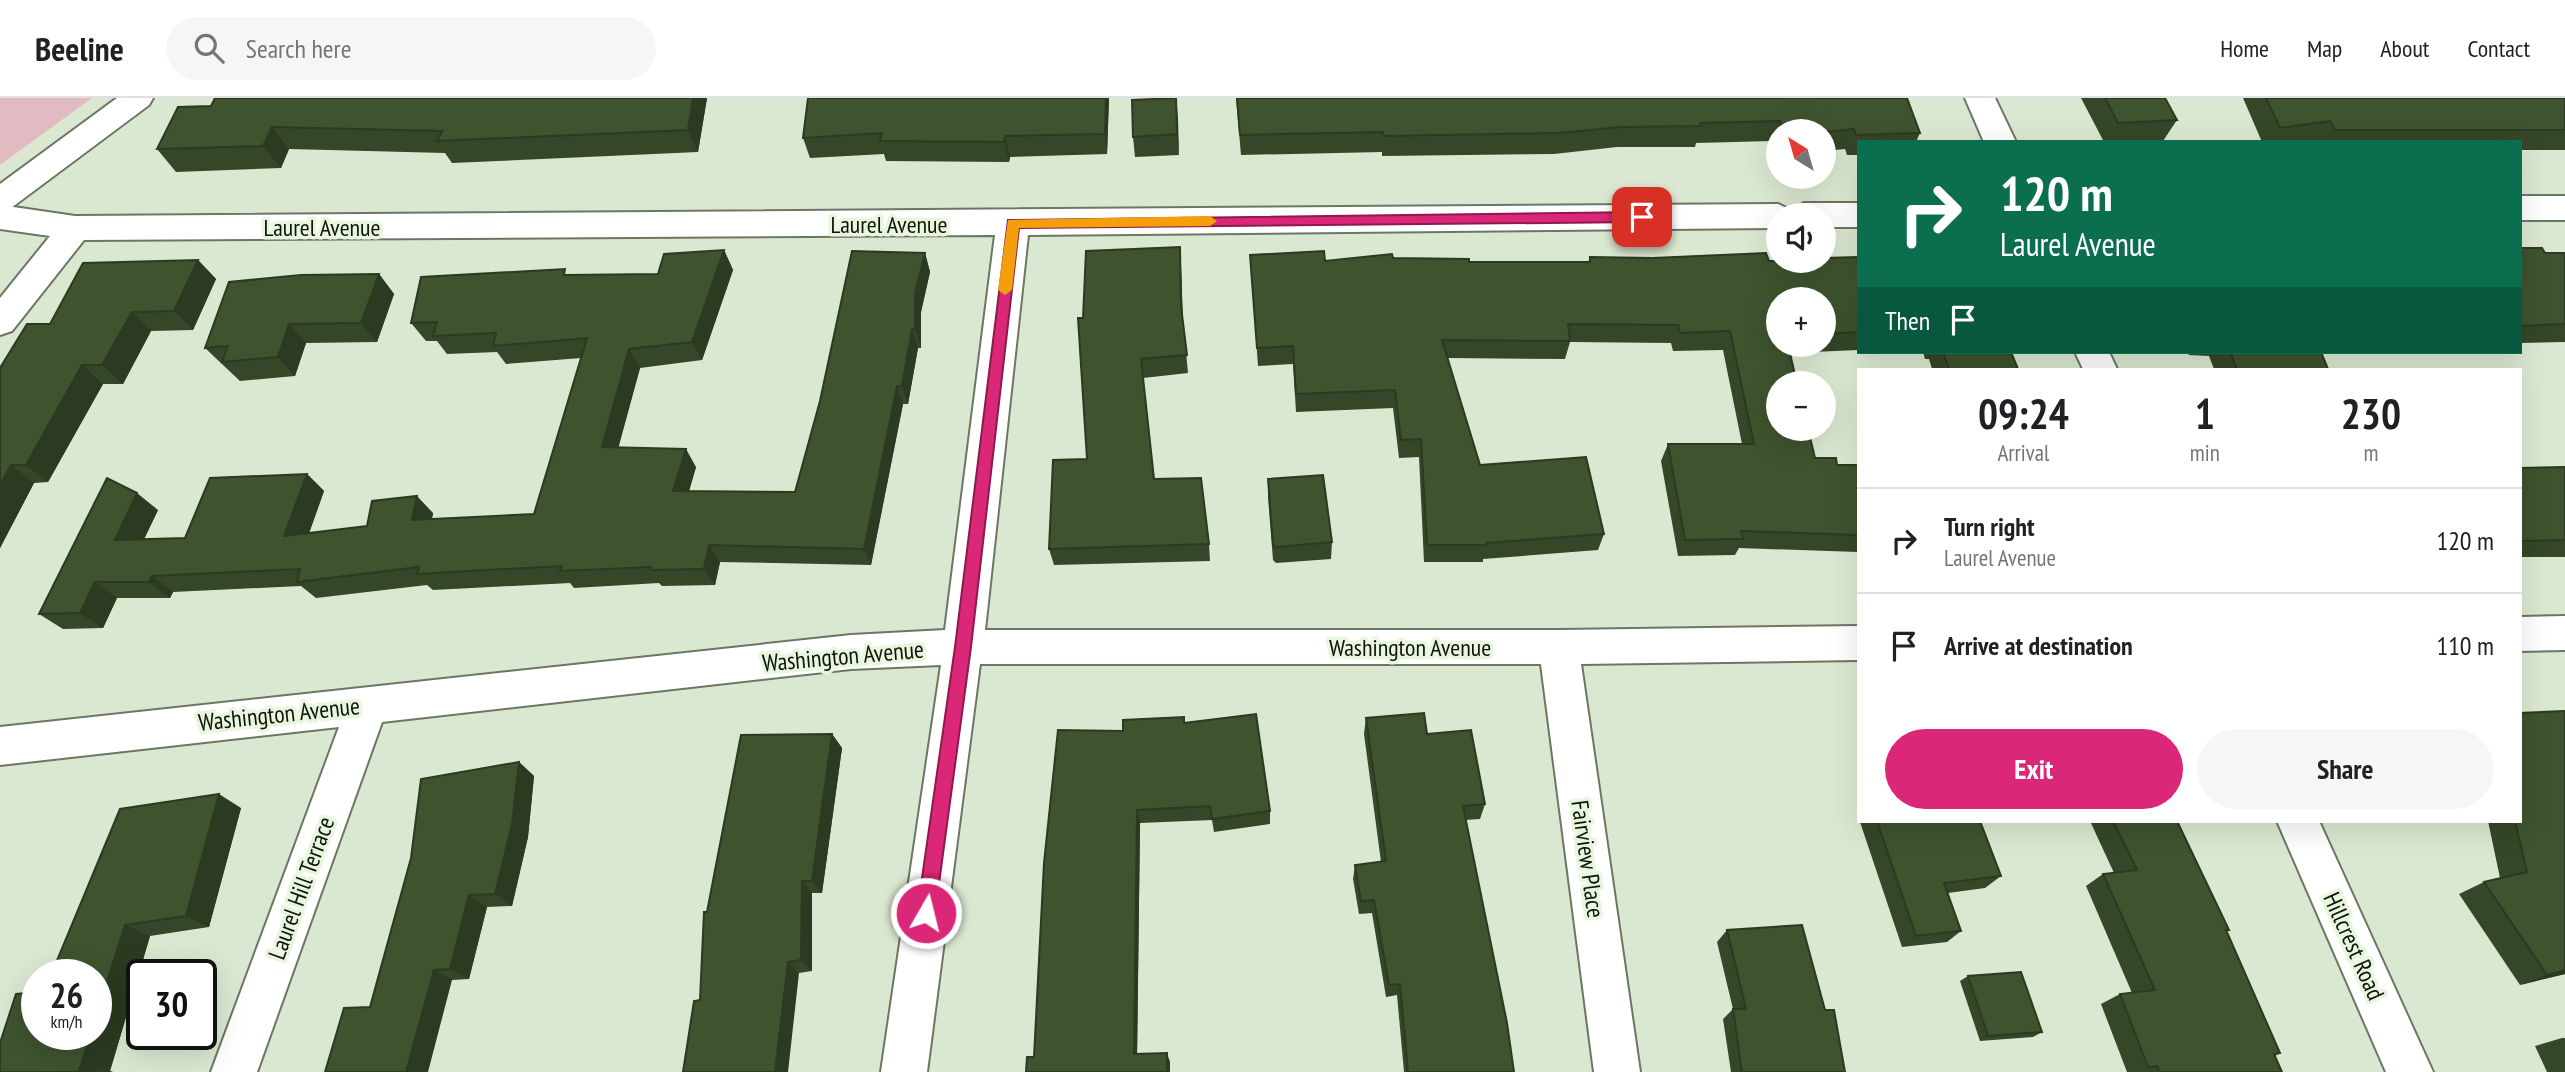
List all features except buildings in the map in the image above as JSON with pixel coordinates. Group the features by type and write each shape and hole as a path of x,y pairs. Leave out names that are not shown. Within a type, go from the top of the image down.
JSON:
{"street":[{"path":"0,200 138,98"},
{"path":"1980,98 1999,140"},
{"path":"2522,208 2565,208"},
{"name":"Laurel Avenue","path":"0,217 75,228 1013,223 1766,215"},
{"path":"1836,215 1857,215"},
{"path":"904,1072 963,647 1013,223"},
{"path":"0,322 75,228"},
{"path":"2522,634 2565,633"},
{"name":"Washington Avenue","path":"0,746 851,652 963,647 1559,647 1857,643"},
{"name":"Fairview Place","path":"1559,647 1617,1072"},
{"name":"Laurel Hill Terrace","path":"234,1072 368,704"},
{"name":"Hillcrest Road","path":"2299,823 2410,1072"}],"shaded area":[{"path":"0,98 92,98 0,165"}],"slow traffic":[{"path":"1005,290 1013,223 1210,221"}],"route":[{"path":"926,913 963,647 1013,223 1642,217"}]}
